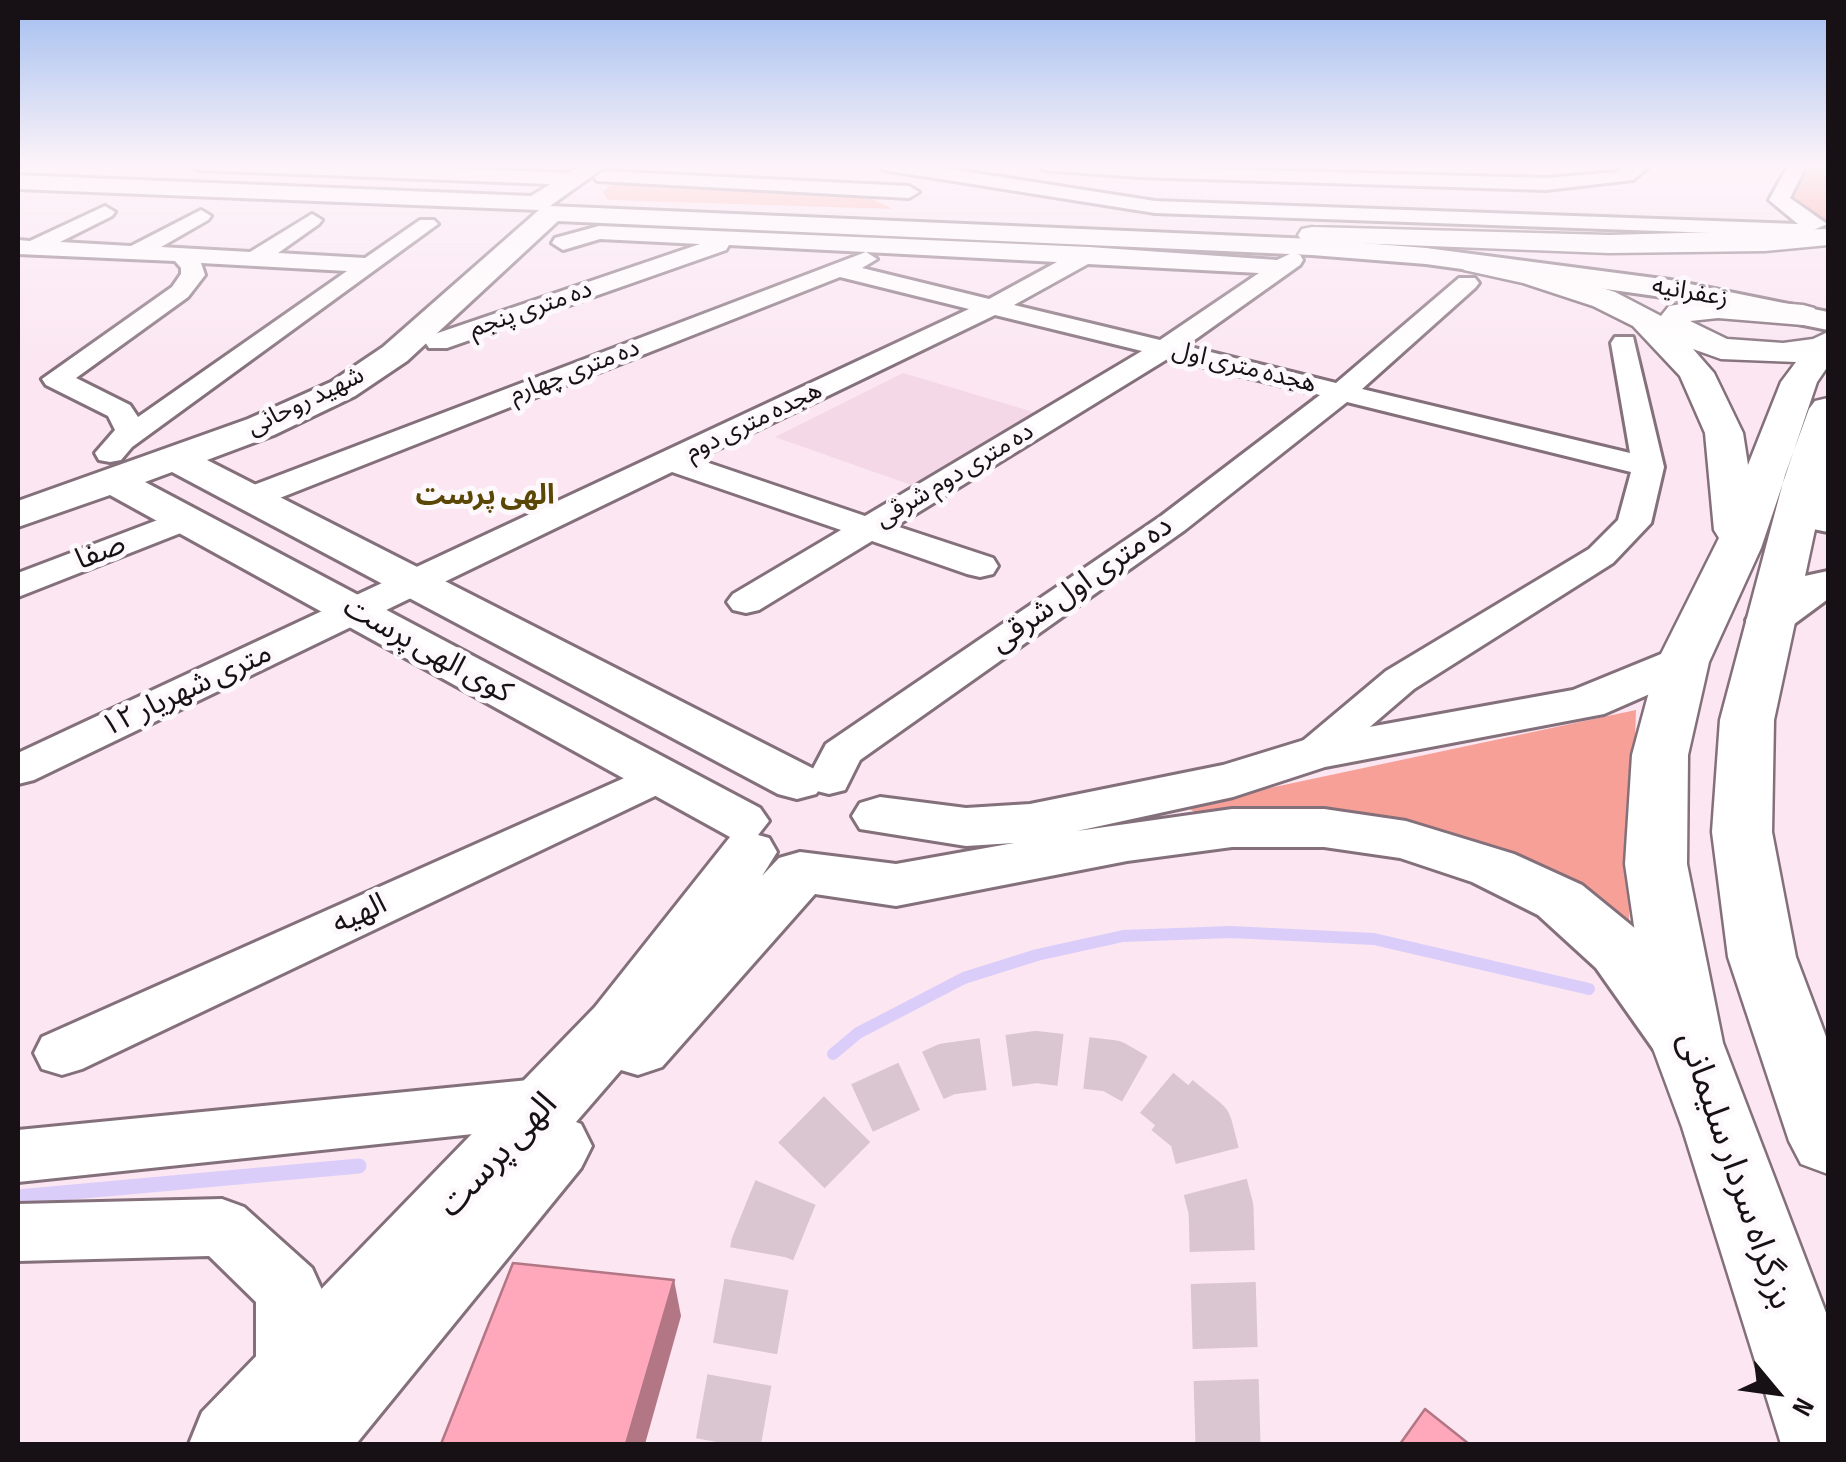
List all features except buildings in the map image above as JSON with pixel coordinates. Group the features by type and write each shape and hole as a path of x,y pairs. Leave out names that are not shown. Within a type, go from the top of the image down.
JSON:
{"highway":[{"path":"1312,241 1609,244 1828,237"},
{"path":"1821,323 1720,274 1709,259 1745,248 1828,257"},
{"path":"1426,256 1543,279 1604,299 1645,318 1696,373 1724,433 1738,548"},
{"name":"بزرگراه سردار سلیمانی","path":"1821,323 1738,548 1683,662 1660,755 1656,864 1686,1043 1720,1128 1828,1444"},
{"path":"1828,409 1817,497 1769,620 1747,720 1742,832 1762,957 1828,1141"}],"main road":[{"name":"شهید روحانی","path":"18,515 116,458 268,395 358,348 519,232"},
{"name":"شهید روحانی","path":"18,483 116,458 176,459 312,405 395,354 525,232"},
{"path":"1089,232 1312,241"},
{"name":"زعفرانیه","path":"1312,241 1602,278 1821,323"},
{"name":"زعفرانیه","path":"1312,241 1473,248 1593,264 1821,323"},
{"name":"کوی الهی پرست","path":"116,458 184,520 658,777 774,855"},
{"name":"کوی الهی پرست","path":"176,459 416,584 813,781 862,792 880,816"},
{"path":"1769,620 1816,587 1828,584"},
{"path":"774,855 856,860 872,847 880,832 880,816 966,827 1030,823 1233,780 1314,752 1586,703 1683,662"},
{"path":"813,781 763,794 748,806 774,855 896,885 1127,842 1232,828 1324,828 1406,840 1493,868 1560,900 1619,951 1686,1043"},
{"name":"الهی پرست","path":"295,1413 549,1102 774,855"},
{"name":"الهی پرست","path":"234,1444 295,1413 638,1048 774,855"}],"street":[{"path":"24,248 60,232"},
{"path":"136,253 172,232"},
{"path":"254,258 293,232"},
{"path":"116,458 415,232"},
{"path":"575,232 606,256 649,269"},
{"path":"604,232 1090,254 1283,267"},
{"name":"ده متری پنجم","path":"438,342 737,238"},
{"name":"ده متری دوم شرقی","path":"746,602 1165,349 1283,267 1312,241"},
{"name":"ده متری چهارم","path":"250,498 898,245"},
{"path":"24,248 371,264"},
{"name":"هجده متری دوم","path":"356,612 993,307 1090,254"},
{"path":"116,458 130,431 120,412 56,378 180,292 193,274 192,266 180,255"},
{"name":"هجده متری اول","path":"840,270 1648,467"},
{"name":"ده متری اول شرقی","path":"813,781 841,753 1173,523 1342,392 1467,283"},
{"path":"1314,752 1400,680 1601,556 1634,524 1648,467 1624,343"},
{"path":"671,462 980,566"},
{"name":"صفا","path":"18,586 184,520"},
{"name":"۱۲ متری شهریار","path":"18,770 356,612"},
{"name":"الهیه","path":"62,1052 658,777"},
{"path":"18,1156 549,1102"},
{"path":"18,1233 222,1226 289,1290 295,1413"}],"shaded area":[{"path":"903,373 1040,414 917,487 775,437"},
{"path":"1636,710 1629,921 1574,886 1441,833 1370,814 1204,818 1185,806"}],"waterway":[{"path":"833,1054 858,1033 964,978 1037,955 1123,936 1231,932 1374,939 1589,989"},
{"path":"18,1197 359,1166"}],"tunnel":[{"path":"862,1108 947,1069 1036,1057 1112,1066 1151,1088 1175,1108"},
{"path":"728,1444 763,1248 793,1174 855,1111 867,1105"},
{"path":"1172,1105 1200,1128 1221,1209 1228,1444"}],"district":[{"name":"الهی پرست","path":"485,497"}]}
